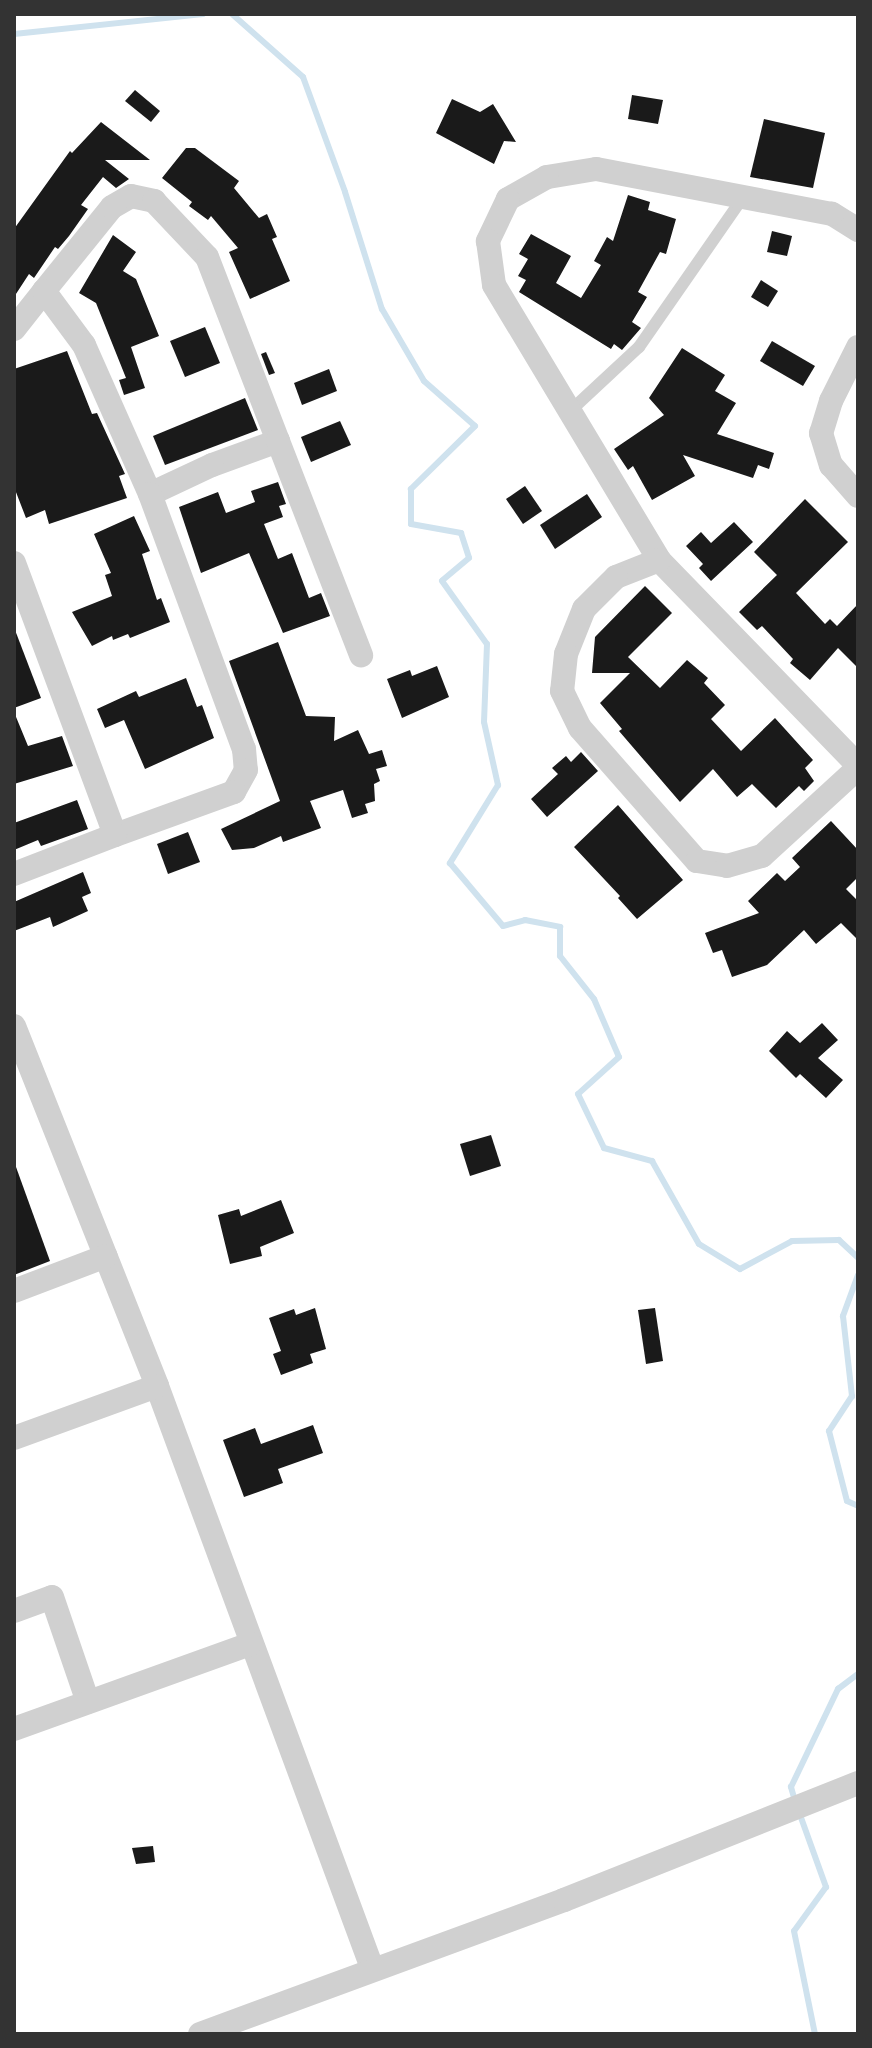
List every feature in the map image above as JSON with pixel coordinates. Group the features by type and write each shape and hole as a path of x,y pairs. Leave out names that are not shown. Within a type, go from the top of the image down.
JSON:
{"street":[{"path":"659,560 616,577 584,609 566,654 562,691 580,728 697,861 727,866 762,856 858,767 659,560 568,413 494,285 488,241 508,199 547,177 596,169 832,214 858,230"},
{"path":"14,329 112,207 131,196 154,201 207,257 361,655"},
{"path":"14,874 234,792 246,770 244,749 150,494 84,345 44,291"},
{"path":"858,347 831,401 821,433 831,465 858,496"},
{"path":"150,494 212,465 278,441"},
{"path":"14,563 115,835"},
{"path":"14,1026 157,1386 372,1968"},
{"path":"14,1291 106,1256"},
{"path":"14,1438 157,1386"},
{"path":"14,1611 52,1597 88,1702"},
{"path":"14,1729 250,1644"},
{"path":"200,2034 372,1968 564,1900 858,1783"}],"lane":[{"path":"568,413 639,347 745,195"}],"building":[{"path":"135,90 160,111 151,122 125,101"},
{"path":"632,95 663,100 658,124 628,119"},
{"path":"452,99 480,112 493,104 516,142 504,141 494,164 436,133"},
{"path":"764,119 825,133 813,188 750,177"},
{"path":"101,122 150,160 105,160 129,179 116,188 103,177 81,205 88,209 69,236 58,249 55,247 34,278 29,274 14,297 14,229 70,151 72,153"},
{"path":"186,148 195,148 239,181 234,188 259,218 267,214 277,237 272,239 290,281 250,299 229,252 238,248 211,216 208,220 189,206 192,202 162,178"},
{"path":"628,195 650,202 648,210 676,219 666,254 660,252 638,292 647,297 632,322 641,328 622,350 614,344 611,349 519,292 526,280 518,276 528,259 519,254 531,234 571,256 556,283 581,298 601,265 594,261 607,237 613,241"},
{"path":"772,231 792,236 787,256 767,252"},
{"path":"113,235 136,252 123,271 136,279 159,336 131,347 145,388 124,395 119,380 126,378 96,303 79,293"},
{"path":"761,280 778,291 768,307 751,297"},
{"path":"205,327 220,363 185,377 170,341"},
{"path":"772,341 815,366 803,386 760,361"},
{"path":"682,348 725,375 715,391 736,403 717,434 774,453 769,469 758,465 753,478 683,455 695,476 652,500 633,466 628,470 614,449 664,415 649,398"},
{"path":"67,351 92,414 97,413 125,474 119,476 127,498 49,524 45,510 26,518 14,487 14,369"},
{"path":"266,352 275,373 269,375 261,354"},
{"path":"329,369 337,391 302,405 294,383"},
{"path":"245,398 258,430 165,465 153,436"},
{"path":"340,421 351,445 311,462 301,437"},
{"path":"278,482 286,504 279,506 283,517 264,524 278,559 292,553 309,598 321,593 330,616 283,633 249,553 201,573 179,507 218,492 226,513 255,502 251,491"},
{"path":"525,486 542,511 523,524 506,499"},
{"path":"587,494 602,517 555,549 540,525"},
{"path":"805,499 848,542 796,593 825,624 830,619 837,626 858,604 858,668 838,648 810,680 790,663 793,659 762,626 757,630 739,612 777,575 754,552"},
{"path":"134,516 150,551 142,554 157,600 161,598 170,622 130,638 128,634 113,640 112,636 92,646 72,612 112,596 105,575 111,573 94,534"},
{"path":"734,522 753,542 711,581 699,568 703,564 686,546 701,532 711,543"},
{"path":"645,586 672,613 628,657 660,688 687,660 708,678 704,683 725,705 711,719 741,751 775,718 813,760 805,768 814,781 804,791 799,786 776,808 752,784 737,797 713,769 680,802 619,731 622,729 600,703 630,673 592,673 595,637"},
{"path":"14,631 41,698 14,708"},
{"path":"278,642 306,716 335,717 334,741 358,730 369,754 382,750 387,766 376,769 380,781 374,784 375,801 365,804 368,813 352,818 343,790 310,801 321,828 283,842 281,836 254,848 232,850 221,829 280,801 229,661"},
{"path":"437,666 449,697 402,718 387,679 410,670 412,676"},
{"path":"186,678 197,707 202,705 214,738 145,769 124,720 105,728 97,709 136,691 139,697"},
{"path":"14,712 28,746 62,736 73,766 14,784"},
{"path":"581,752 598,771 547,817 531,799 558,774 552,768 566,756 571,762"},
{"path":"77,800 88,829 41,846 38,840 14,850 14,823"},
{"path":"618,805 683,880 637,919 574,847"},
{"path":"831,821 858,850 858,877 846,889 858,901 858,940 841,923 816,944 804,930 767,965 732,977 722,950 713,953 705,933 759,913 748,901 777,873 785,881 800,867 792,858"},
{"path":"188,832 200,862 168,874 157,844"},
{"path":"83,872 91,893 82,897 88,911 53,927 50,917 14,931 14,902"},
{"path":"822,1023 838,1040 818,1058 843,1080 826,1098 800,1074 796,1078 769,1051 787,1031 800,1043"},
{"path":"491,1135 501,1166 470,1176 460,1144"},
{"path":"14,1168 50,1261 14,1275"},
{"path":"281,1200 294,1233 260,1247 262,1256 230,1264 218,1215 239,1209 241,1216"},
{"path":"315,1308 326,1349 310,1354 313,1363 281,1375 273,1354 281,1351 269,1318 294,1309 296,1315"},
{"path":"655,1308 663,1361 646,1364 638,1310"},
{"path":"313,1425 323,1453 278,1469 283,1483 244,1497 223,1440 255,1428 261,1444"},
{"path":"153,1846 155,1862 136,1864 132,1848"}],"waterway":[{"path":"14,34 203,14"},
{"path":"232,14 303,77 345,192 382,309 424,381 475,426 411,489 411,524 461,533 469,558 442,581 487,644 484,722 498,785 450,863 503,926 525,920 560,927 560,956 594,999 619,1057 578,1094 604,1148 652,1161 699,1244 740,1269 792,1241 839,1240 858,1258"},
{"path":"858,1275 843,1316 852,1396 829,1431 847,1501 858,1506"},
{"path":"795,1801 791,1787 838,1689 858,1674"},
{"path":"799,1812 826,1887 794,1931 815,2034"}]}
